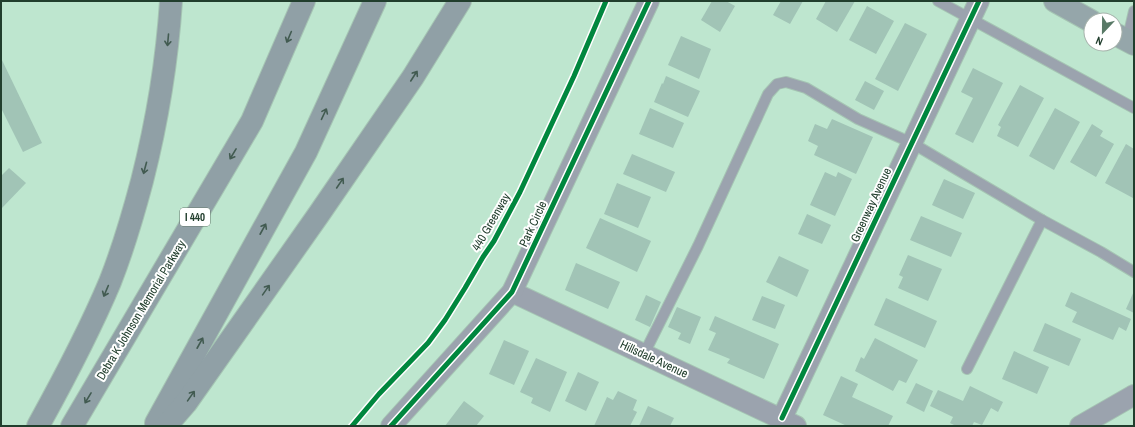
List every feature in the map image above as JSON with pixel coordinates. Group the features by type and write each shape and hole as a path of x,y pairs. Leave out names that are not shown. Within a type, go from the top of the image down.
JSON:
{"highway":[{"path":"38,426 96,313 110,280 130,223 150,152 157,118 167,48 171,1"},
{"name":"Debra K Johnson Memorial Parkway","path":"72,426 252,121 304,1"},
{"path":"154,426 306,152 375,1"},
{"path":"166,426 186,403 319,214 413,77 460,1"}],"main road":[{"path":"1055,1 1083,17"}],"street":[{"name":"Park Circle","path":"391,426 512,292 649,1"},
{"name":"Greenway Avenue","path":"789,422 912,144 979,1"},
{"name":"Hillsdale Avenue","path":"512,292 789,422"},
{"path":"1080,426 1134,395"}],"lane":[{"path":"938,1 1134,108"},
{"path":"1125,40 1134,11"},
{"path":"644,354 698,246 768,94 777,84 786,82 806,88 858,119 912,144 1134,272"},
{"path":"967,369 1042,220"}],"building":[{"path":"712,1 726,1 735,6 720,32 701,20"},
{"path":"781,1 803,1 790,24 773,15"},
{"path":"826,1 855,1 837,32 816,19"},
{"path":"867,6 894,21 876,54 849,40"},
{"path":"905,23 927,34 898,91 875,79"},
{"path":"681,36 711,49 699,79 668,65"},
{"path":"1,58 42,143 23,152 1,108"},
{"path":"973,68 1003,83 973,143 955,134 973,98 961,92"},
{"path":"666,76 700,91 688,117 654,102"},
{"path":"865,81 884,91 874,110 855,100"},
{"path":"1020,85 1044,98 1018,147 997,136 1001,127 998,125"},
{"path":"650,108 684,123 673,148 639,134"},
{"path":"1055,108 1080,122 1054,170 1029,156"},
{"path":"832,119 873,137 856,174 814,155 818,146 808,141 815,124 827,129"},
{"path":"1092,124 1103,131 1100,136 1114,144 1096,177 1070,162"},
{"path":"1126,144 1134,149 1133,198 1105,183"},
{"path":"632,154 675,172 666,192 623,174"},
{"path":"9,168 26,183 1,209 1,176"},
{"path":"825,172 836,177 838,172 852,179 835,216 810,205"},
{"path":"944,179 975,193 963,219 932,205"},
{"path":"617,183 651,197 638,228 604,214"},
{"path":"807,214 831,225 822,244 798,234"},
{"path":"921,216 962,233 951,257 910,240"},
{"path":"600,218 651,241 637,272 586,248"},
{"path":"908,255 942,269 928,301 898,288 903,277 899,275"},
{"path":"779,256 809,270 797,297 766,282"},
{"path":"576,263 620,282 608,309 565,290"},
{"path":"1134,291 1134,313 1126,309"},
{"path":"1071,292 1131,319 1126,331 1119,327 1113,340 1072,322 1077,312 1065,306"},
{"path":"646,295 661,302 650,327 635,320"},
{"path":"762,296 785,305 775,329 752,320"},
{"path":"886,298 937,321 925,348 874,325"},
{"path":"677,307 701,317 690,344 678,339 681,333 668,327"},
{"path":"715,316 779,344 764,379 727,363 730,359 708,350 716,333 709,330"},
{"path":"1045,323 1081,339 1069,366 1033,351"},
{"path":"875,338 918,360 906,383 899,380 893,391 855,371 861,357 864,359"},
{"path":"504,340 529,351 514,385 489,374"},
{"path":"1014,351 1049,367 1037,394 1002,379"},
{"path":"536,358 567,372 550,412 531,403 533,398 520,392"},
{"path":"578,372 599,382 586,411 565,401"},
{"path":"841,376 858,384 852,397 893,416 888,426 847,426 823,415"},
{"path":"916,383 933,391 924,412 906,403"},
{"path":"970,386 1003,402 998,412 991,408 982,425 974,422 972,426 956,426 950,423 953,417 930,406 938,390 963,401"},
{"path":"618,391 637,400 633,410 637,412 630,426 594,426 607,397 613,400"},
{"path":"464,401 484,416 476,426 445,426"},
{"path":"648,406 674,418 670,426 639,426"}],"cycle path":[{"name":"440 Greenway","path":"352,426 379,394 428,343 445,320 494,241 520,192 574,76 606,1"},
{"path":"391,426 512,292 649,1"},
{"path":"782,418 979,1"}]}
